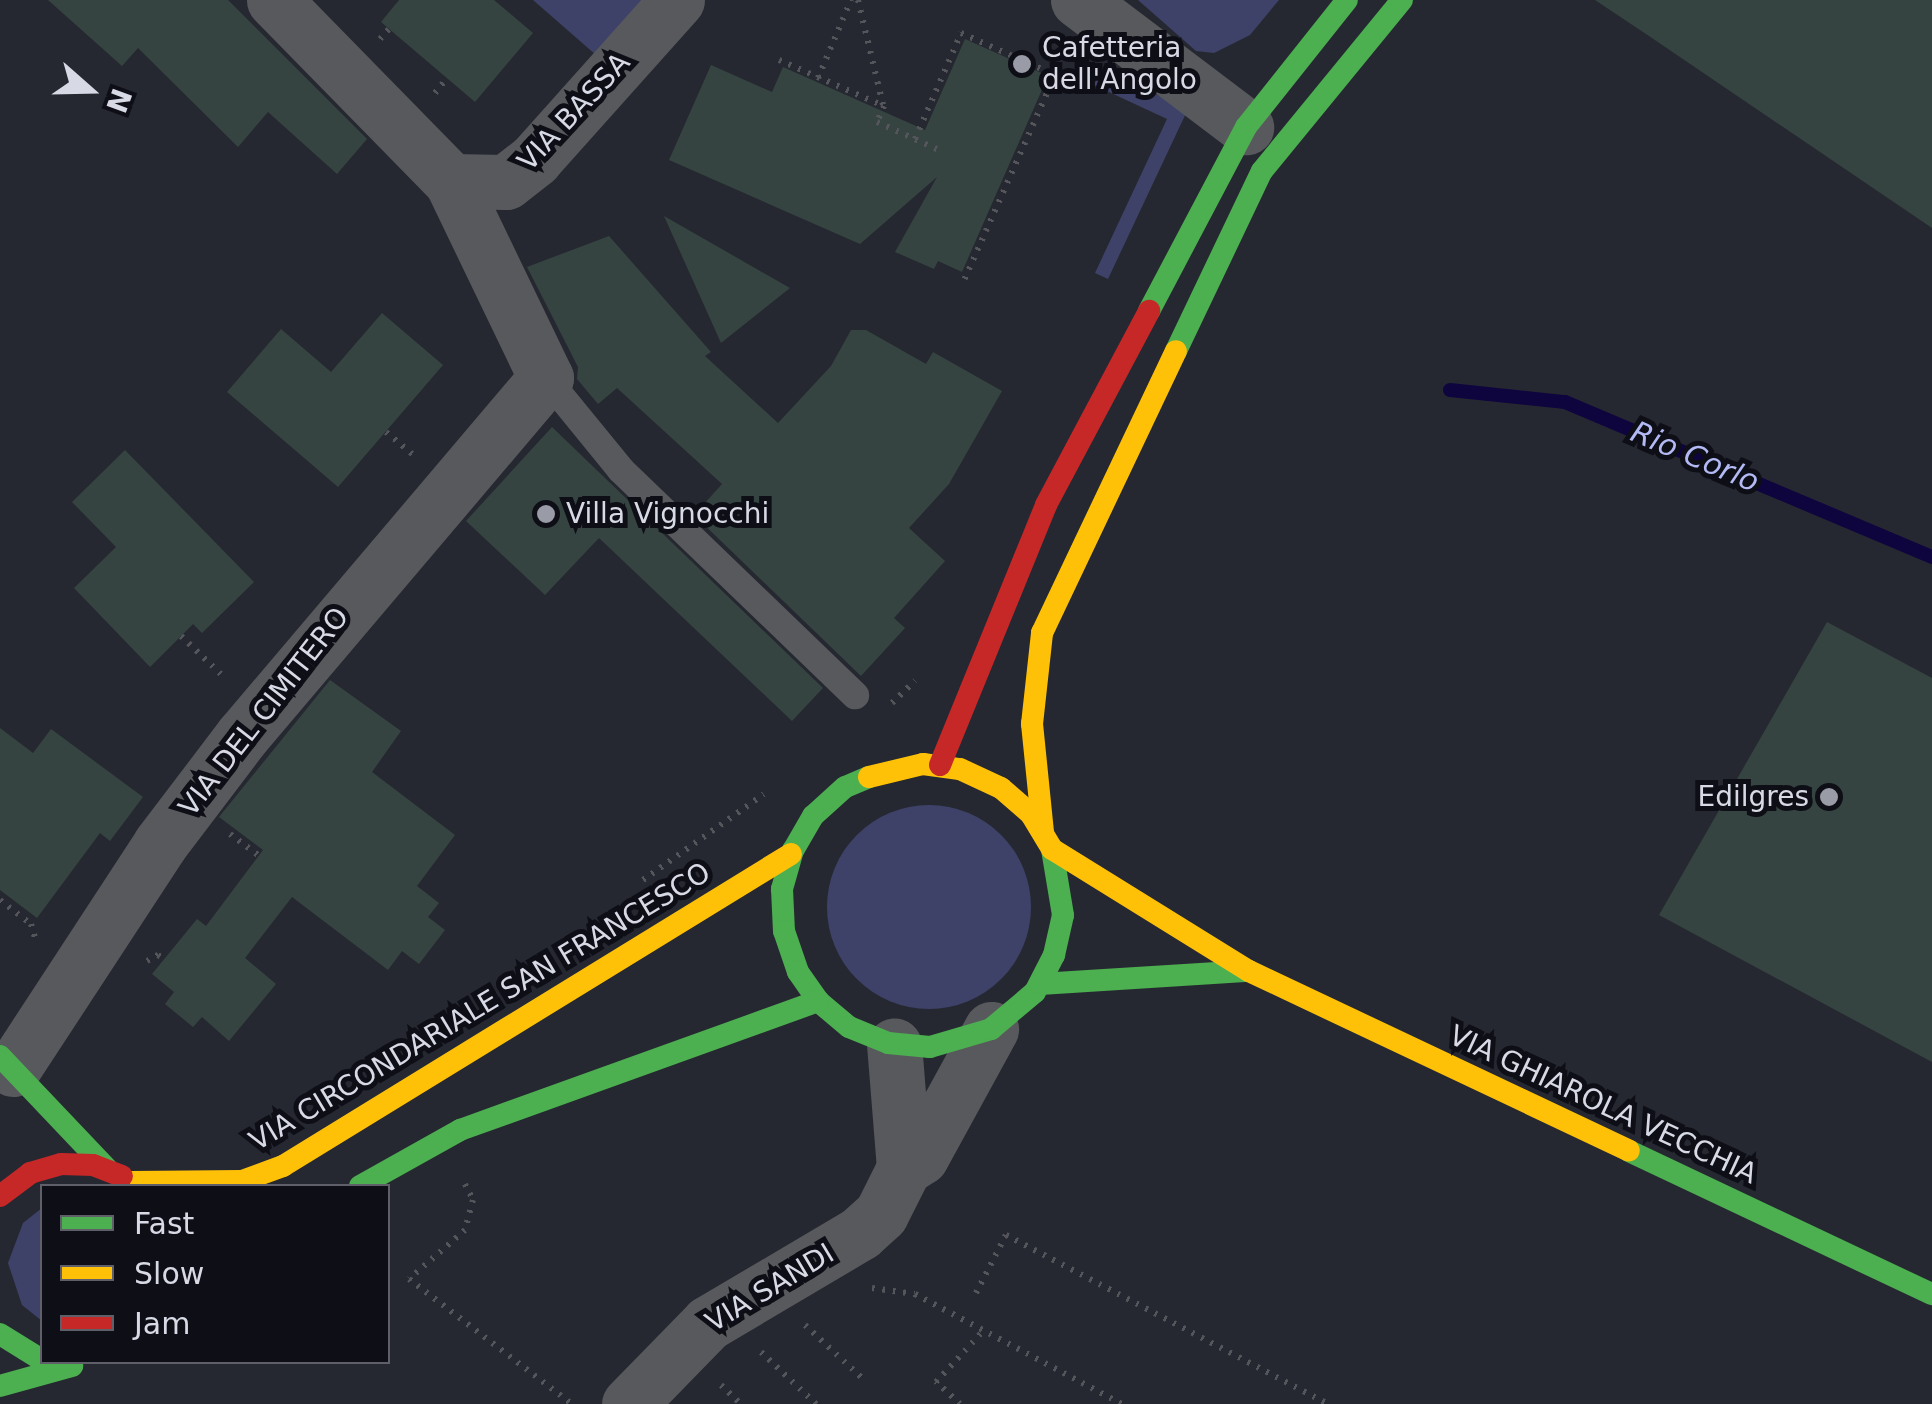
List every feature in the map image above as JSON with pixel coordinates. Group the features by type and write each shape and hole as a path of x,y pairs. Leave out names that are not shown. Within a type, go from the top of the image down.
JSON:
{"street":[{"path":"274,0 451,181 546,378"},
{"name":"VIA BASSA","path":"451,181 483,186 520,171 677,0"},
{"path":"1078,0 1246,126"},
{"path":"940,765 1046,504 1246,126 1347,0"},
{"path":"1048,841 1001,788 940,765 884,770 846,787 813,816 791,854 782,889 784,931 798,972 818,1002 849,1027 894,1044 930,1047 991,1029 1040,984 1064,915 1048,841 1032,724 1042,633 1262,171 1402,0"},
{"name":"VIA DEL CIMITERO","path":"7,1062 219,766 339,616 546,378"},
{"name":"VIA GHIAROLA VECCHIA","path":"1048,841 1248,971 1932,1294"},
{"name":"VIA CIRCONDARIALE SAN FRANCESCO","path":"134,1184 242,1182 284,1166 791,854"},
{"name":"VIA GHIAROLA VECCHIA","path":"1040,984 1248,971"},
{"path":"364,1184 460,1130 818,1002"},
{"name":"VIA SANDI","path":"629,1404 708,1323 860,1233 895,1192 904,1168 920,1156 991,1029"},
{"path":"894,1044 904,1168"},
{"path":"7,1062 108,1170 134,1184"},
{"path":"0,1196 46,1168 108,1170"},
{"path":"0,1334 40,1359"},
{"path":"61,1364 72,1366"},
{"path":"0,1386 86,1364"}],"lane":[{"path":"546,378 621,470 855,695"}],"path":[{"path":"818,78 855,0"},
{"path":"855,0 884,106 877,122 939,150"},
{"path":"915,139 961,33 1055,75 963,283"},
{"path":"779,60 884,106"},
{"path":"386,432 429,468"},
{"path":"181,636 228,682"},
{"path":"874,716 907,693 926,664"},
{"path":"630,889 777,785"},
{"path":"0,900 31,924 40,956"},
{"path":"457,1168 473,1200 466,1230 409,1279 572,1404"},
{"path":"976,1293 1006,1235 1328,1404"},
{"path":"856,1294 891,1286 1122,1404"},
{"path":"790,1334 822,1314"},
{"path":"805,1324 862,1378"},
{"path":"960,1404 936,1382 983,1331"},
{"path":"745,1362 776,1343"},
{"path":"761,1352 816,1404"},
{"path":"712,1394 733,1374"},
{"path":"721,1385 742,1404"}],"shaded area":[{"path":"533,0 643,0 596,55"},
{"path":"1138,0 1279,0 1250,35 1214,53 1196,51"},
{"path":"1101,69 1188,109 1108,279 1095,273 1167,119 1094,85"},
{"path":"929,805 968,813 1001,835 1023,868 1031,907 1023,946 1001,979 968,1001 929,1009 890,1001 857,979 835,946 827,907 835,868 857,835 890,813"},
{"path":"40,1210 40,1319 22,1305 8,1263 23,1223"}],"building":[{"path":"48,0 228,0 367,139 337,174 268,112 238,147 138,48 122,66"},
{"path":"399,0 494,0 533,33 475,102 381,22"},
{"path":"1595,0 1932,0 1932,228 1649,36"},
{"path":"965,39 1048,76 962,272 938,261 934,269 895,252 937,177 860,244 669,160 711,65 772,92 783,67 925,130"},
{"path":"664,216 790,288 721,343"},
{"path":"609,236 711,352 705,356 778,423 831,366 851,330 866,330 926,364 933,352 1002,391 949,484 909,528 945,561 894,618 905,628 861,676 694,515 722,484 617,388 598,404 577,379 578,367 527,267"},
{"path":"382,313 443,365 338,487 227,392 281,329 331,372"},
{"path":"552,427 823,688 792,721 599,538 545,595 466,521"},
{"path":"125,450 254,582 202,633 193,624 150,667 74,588 116,547 72,502"},
{"name":"Edilgres","path":"1827,622 1932,678 1932,1062 1659,915"},
{"path":"330,680 401,731 372,772 455,835 417,886 439,903 428,917 445,930 419,964 402,951 388,970 292,897 245,958 276,984 229,1041 202,1017 193,1027 165,1004 174,992 152,974 197,919 206,926 263,850 219,817"},
{"path":"0,728 33,753 51,729 143,797 110,841 100,833 37,918 0,890"}],"waterway":[{"name":"Rio Corlo","path":"1450,390 1565,402 1932,557"}],"traffic: fast":[{"path":"1149,311 1246,127 1347,0"},
{"path":"1176,351 1262,171 1402,0"},
{"path":"869,777 845,787 813,816 793,850 782,889 784,931 798,972 818,1001 849,1027 888,1043 930,1047 991,1029 1035,992 1054,955 1063,915 1052,849"},
{"path":"1040,984 1249,971"},
{"path":"364,1184 460,1130 818,1001"},
{"path":"0,1056 108,1170"},
{"path":"1629,1151 1932,1294"},
{"path":"0,1334 40,1359"},
{"path":"0,1386 72,1366"}],"traffic: slow":[{"path":"1043,832 1032,724 1042,633 1176,351"},
{"path":"869,777 923,764 960,769 1001,788 1031,814 1052,849 1249,971 1629,1151"},
{"path":"131,1182 242,1181 283,1166 791,854"}],"traffic: jam":[{"path":"940,765 1046,505 1149,311"},
{"path":"0,1196 30,1173 61,1164 93,1165 122,1176"}],"place":[{"name":"Cafetteria dell'Angolo","path":"1022,64"},
{"name":"Villa Vignocchi","path":"546,514"},
{"name":"Edilgres","path":"1829,797"}]}
